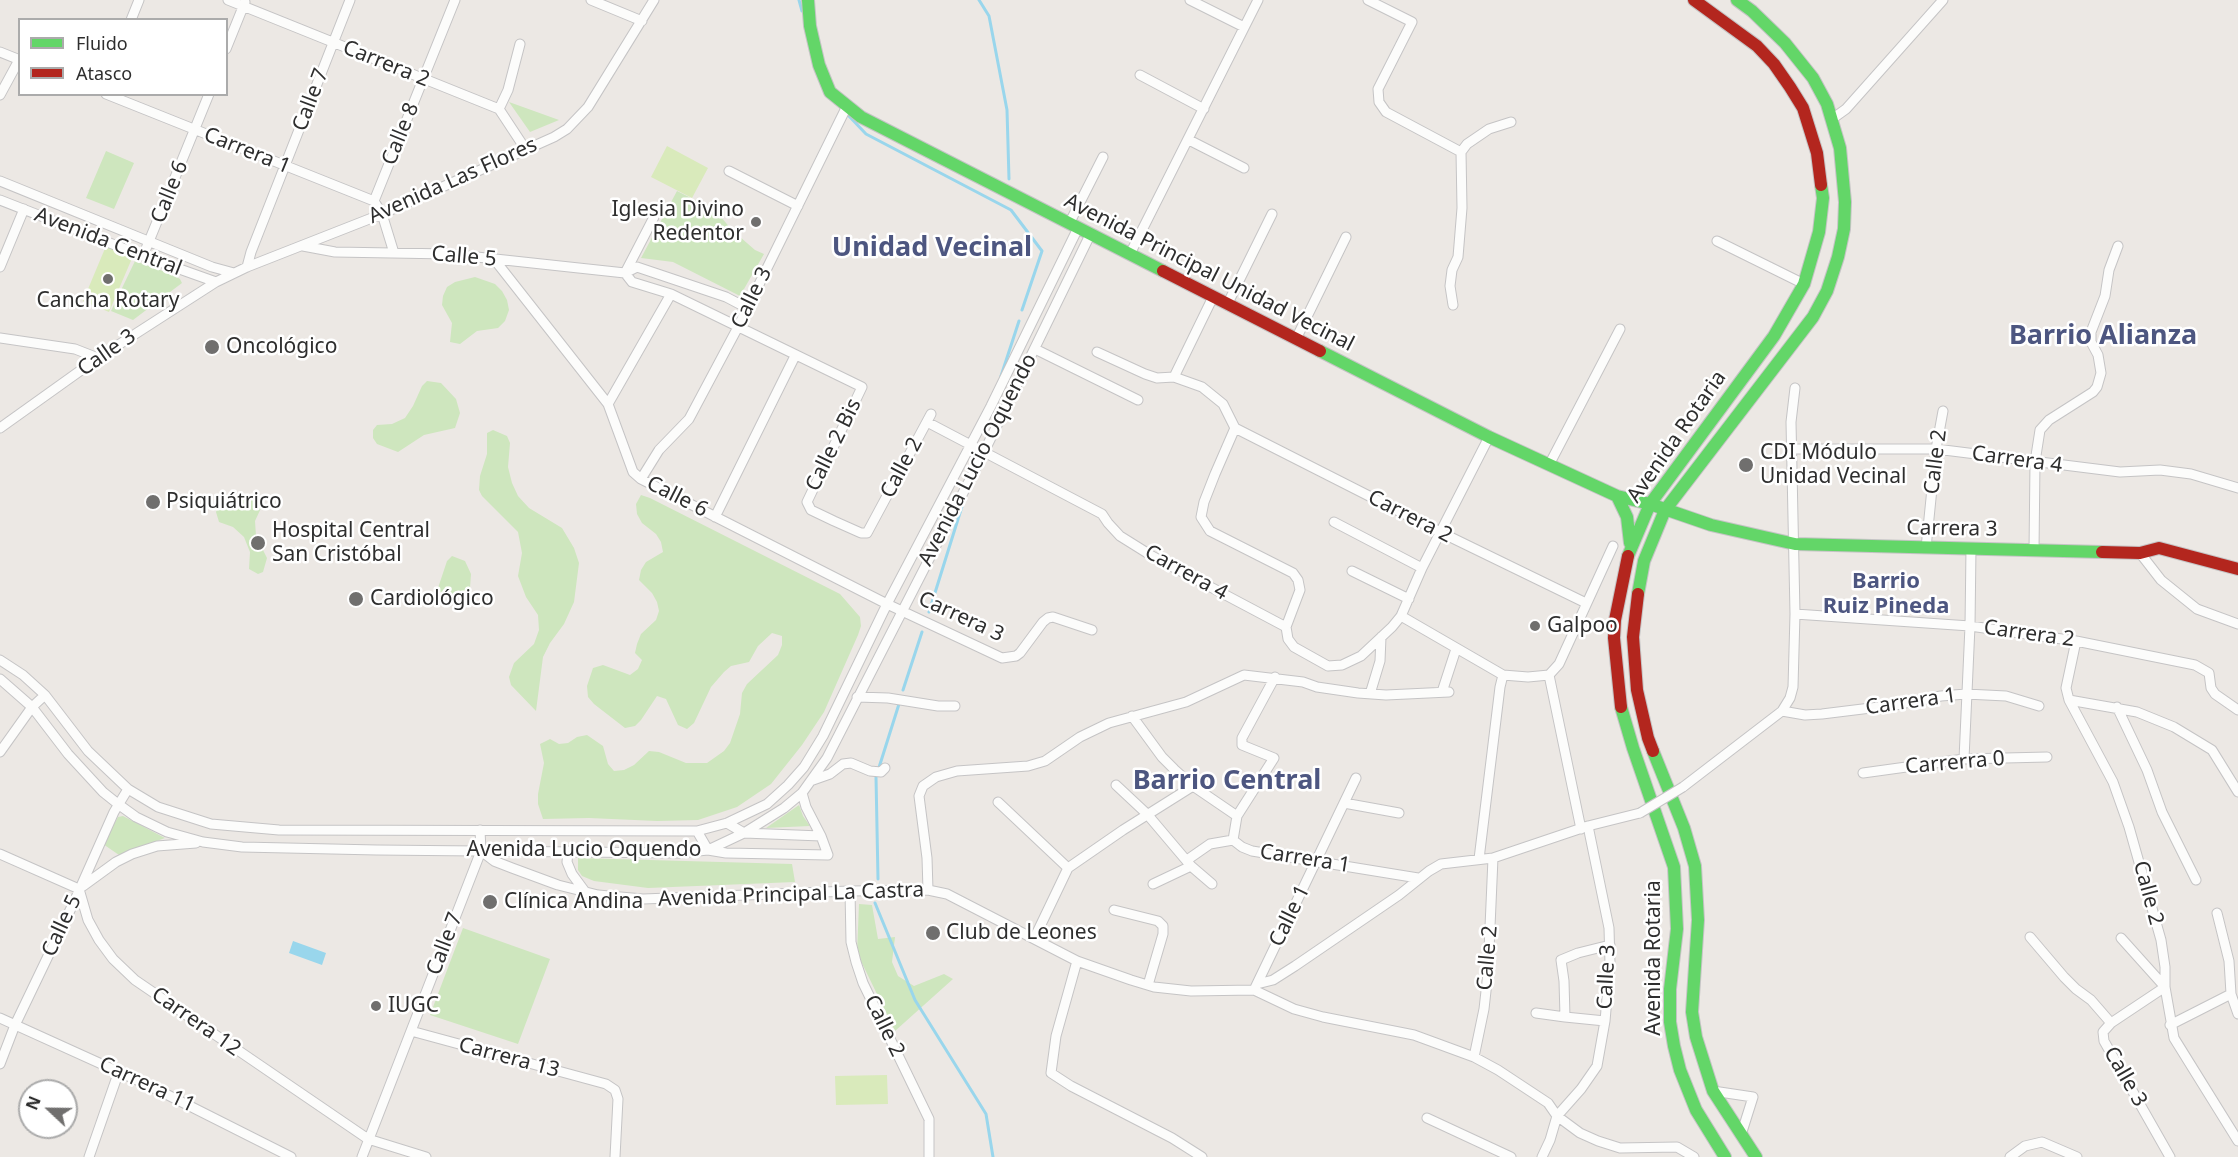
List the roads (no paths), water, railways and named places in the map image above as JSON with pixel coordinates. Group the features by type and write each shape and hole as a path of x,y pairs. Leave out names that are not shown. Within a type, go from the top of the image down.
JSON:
{"main road":[{"name":"Avenida Principal Unidad Vecinal","path":"808,0 810,26 819,65 830,92 861,117 1489,437 1617,496 1665,510"},
{"name":"Avenida Rotaria","path":"1694,0 1757,46 1774,64 1803,108 1817,153 1823,198 1819,232 1804,284 1774,336 1650,504 1629,552 1615,620 1619,699 1674,867 1677,929 1670,989 1670,1022 1674,1046 1680,1070 1696,1110 1725,1157"},
{"name":"Avenida Rotaria","path":"1737,0 1770,27 1813,78 1832,119 1840,148 1845,202 1844,229 1827,291 1813,316 1665,510 1651,540 1639,582 1633,637 1637,690 1648,738 1684,828 1695,866 1698,920 1692,1012 1700,1053 1713,1091 1756,1157"},
{"path":"1617,496 1629,525 1629,552"},
{"name":"Carrera 3","path":"1665,510 1711,525 1795,544 2140,553 2159,548 2238,569"}],"street":[{"path":"132,18 139,0"},
{"name":"Carrera 2","path":"228,0 244,3 333,42 499,109"},
{"name":"Calle 7","path":"247,267 350,0"},
{"name":"Calle 8","path":"374,201 455,0"},
{"path":"591,0 642,21 654,0"},
{"path":"1190,0 1244,27"},
{"path":"1130,254 1258,0"},
{"path":"1368,0 1412,22 1378,89 1379,102 1386,112 1461,152"},
{"path":"1832,119 1846,109 1943,0"},
{"path":"228,44 244,3"},
{"name":"Avenida Las Flores","path":"211,281 382,214 526,150 567,129 588,107 642,21"},
{"path":"520,44 508,90 499,109 526,150"},
{"path":"0,52 18,60"},
{"path":"0,95 18,62"},
{"path":"1140,75 1204,109"},
{"name":"Carrera 1","path":"111,96 374,201"},
{"name":"Calle 6","path":"143,256 208,96"},
{"name":"Calle 3","path":"641,479 659,450 689,419 738,327 847,106"},
{"path":"1453,305 1450,286 1452,270 1458,257 1462,208 1461,152 1467,144 1489,129 1511,122"},
{"path":"1189,140 1244,168"},
{"name":"Avenida Lucio Oquendo","path":"0,660 23,675 45,695 88,751 128,789 158,807 210,824 279,830 697,831 727,823 753,812 767,804 804,767 837,708 887,604 971,445 1074,226 1103,157"},
{"path":"729,171 798,206"},
{"name":"Avenida Central","path":"0,181 212,267 234,273"},
{"name":"Avenida Central","path":"0,200 211,281"},
{"path":"374,201 382,214 394,253"},
{"path":"0,267 24,209"},
{"path":"1227,305 1272,214"},
{"path":"625,273 654,217"},
{"name":"Avenida Lucio Oquendo","path":"0,679 32,707 68,754 118,804 136,817 167,832 203,842 242,847 481,851 679,853 708,850 744,833 784,808 813,780 827,758 984,452 1090,234"},
{"path":"1296,339 1346,237"},
{"path":"1717,241 1804,284"},
{"name":"Calle 5","path":"303,246 336,252 449,254 625,273 637,267 726,297 747,308"},
{"path":"2034,551 2036,462 2040,430 2049,420 2093,392 2097,387 2101,373 2098,355 2091,342 2091,332 2105,296 2109,270 2118,246"},
{"name":"Calle 6","path":"494,259 608,404 633,472 641,479 887,604"},
{"path":"211,281 214,273 212,267"},
{"name":"Calle 5","path":"625,273 632,282 671,294 862,387"},
{"name":"Calle 3","path":"0,428 211,281"},
{"path":"608,404 671,294"},
{"path":"1174,378 1213,297"},
{"path":"1549,465 1620,329"},
{"path":"0,338 75,349 98,358"},
{"path":"1035,349 1138,400"},
{"path":"1097,352 1156,378 1174,378 1202,387 1223,404 1235,428 1211,483 1201,517 1210,531 1293,573 1298,580 1300,590 1286,627 1288,639 1294,647 1328,666 1342,665 1361,656 1401,616 1422,568 1489,437"},
{"path":"715,517 795,356"},
{"name":"Calle 2 Bis","path":"862,387 807,502 811,510 861,533 867,533 873,523"},
{"path":"1255,987 1273,980 1295,966 1441,864 1493,858 1584,827 1640,813 1683,787 1782,711 1790,698 1793,687 1795,544 1792,449 1794,391"},
{"name":"Calle 2","path":"1926,549 1936,449 1943,411"},
{"name":"Calle 2","path":"873,523 929,418 971,445"},
{"name":"Carrera 2","path":"1235,428 1586,603"},
{"path":"971,445 984,452"},
{"name":"Carrera 4","path":"1792,449 1936,449 2120,472 2160,470 2191,474 2238,489"},
{"name":"Carrera 4","path":"984,452 1102,514 1120,536 1152,556 1286,627"},
{"path":"1334,522 1422,568"},
{"path":"1401,616 1503,675 1527,677 1549,675 1559,664 1613,546"},
{"path":"1964,759 1971,626 1971,548"},
{"path":"2140,553 2161,580 2197,609 2238,624"},
{"path":"1352,571 1409,599"},
{"path":"887,604 902,611"},
{"name":"Carrera 3","path":"902,611 1002,658 1016,656 1020,653 1043,622 1053,616 1092,630"},
{"name":"Carrera 2","path":"1795,614 1971,626 2076,641 2195,665 2209,674 2211,688 2215,694 2238,710"},
{"path":"1370,694 1380,661 1381,637"},
{"name":"Calle 2","path":"2076,641 2066,688 2069,700 2113,782 2129,827 2161,940 2170,1025 2179,1048 2238,1141"},
{"path":"928,890 927,858 919,796 923,786 936,777 957,771 1028,766 1045,761 1088,733 1109,723 1186,702 1244,675 1275,677 1325,688 1370,694 1446,692 1456,649"},
{"path":"1479,859 1503,675"},
{"name":"Calle 3","path":"1549,675 1609,928 1610,945 1605,1021 1597,1066 1581,1089 1557,1116"},
{"path":"1132,716 1162,757 1193,786 1237,816 1274,758 1242,744 1242,738 1275,677"},
{"name":"Carrera 1","path":"1782,711 1805,715 1822,714 1966,694 2006,696 2039,706"},
{"path":"0,752 32,707 45,695"},
{"path":"857,697 888,698 938,706 955,706"},
{"path":"2069,700 2137,712 2174,728 2212,750 2238,792"},
{"path":"2117,707 2147,770 2162,812 2196,880"},
{"name":"Carrerra 0","path":"1863,773 1964,759 2047,757"},
{"path":"813,780 830,774 843,764 851,763 870,771 881,772 885,768"},
{"name":"Calle 1","path":"1255,987 1356,778"},
{"path":"1116,785 1147,814 1189,863 1212,884"},
{"path":"1034,939 1068,868 1147,814 1193,786"},
{"name":"Calle 5","path":"0,1064 15,1025 74,902 99,843 128,789"},
{"path":"697,831 708,850 726,853 828,855 801,793"},
{"path":"999,802 1068,868"},
{"path":"1344,803 1399,813"},
{"name":"Carrera 1","path":"1237,816 1233,840 1252,851 1317,860 1419,879"},
{"path":"727,823 744,833 821,836"},
{"path":"279,830 279,847"},
{"name":"Calle 7","path":"362,1157 481,851 480,830"},
{"path":"1153,884 1189,863 1210,844 1233,840"},
{"path":"99,843 98,854 101,861 108,864 156,846 203,842"},
{"name":"Avenida Principal La Castra","path":"481,851 494,861 586,892 653,899 928,890 954,897 1077,961 1148,985 1191,991 1255,987 1294,1009 1414,1035 1474,1057 1548,1103 1557,1116 1580,1133 1620,1148 1677,1147 1694,1157"},
{"path":"568,851 567,862 572,874 586,892"},
{"path":"0,854 79,889 116,862"},
{"name":"Calle 2","path":"1474,1057 1488,973 1493,858"},
{"name":"Carrera 12","path":"79,889 88,920 99,940 113,959 135,980 368,1139 426,1157"},
{"name":"Calle 2","path":"850,891 851,942 862,983 929,1119 929,1157"},
{"path":"1114,910 1158,921 1163,926 1163,934 1148,985"},
{"path":"2217,913 2229,961 2231,994 2238,1014"},
{"path":"2030,937 2064,977 2091,1000 2111,1023"},
{"path":"2121,938 2165,987"},
{"path":"1565,1017 1561,960 1578,952 1610,945"},
{"path":"1077,961 1056,1035 1051,1073 1071,1086 1172,1138 1202,1157"},
{"name":"Calle 3","path":"2165,987 2111,1023 2103,1032 2104,1041 2170,1157"},
{"path":"2170,1025 2231,994"},
{"path":"1536,1013 1605,1021"},
{"name":"Carrera 11","path":"0,1018 119,1071 291,1157"},
{"name":"Carrera 13","path":"411,1031 606,1084 615,1090 618,1100 615,1157"},
{"path":"89,1157 119,1071"},
{"path":"1713,1091 1753,1097 1741,1135"},
{"path":"1542,1157 1557,1116"},
{"path":"1427,1118 1511,1157"},
{"path":"2010,1157 2025,1146 2042,1142 2077,1157"}],"water":[{"path":"293,941 326,953 322,965 289,953"}],"waterway":[{"path":"799,0 802,11"},
{"path":"979,0 989,16 1007,110 1009,179"},
{"path":"848,115 866,134 1011,210 1042,251 1022,310"},
{"path":"1001,376 1019,321"},
{"path":"929,612 964,500"},
{"path":"903,690 922,632"},
{"path":"878,879 876,777 899,704"},
{"path":"875,903 915,1000 986,1114 993,1157"}],"place":[{"name":"Iglesia Divino Redentor","path":"756,222"},
{"name":"Cancha Rotary","path":"108,279"},
{"name":"Oncológico","path":"212,347"},
{"name":"CDI Módulo Unidad Vecinal","path":"1746,465"},
{"name":"Psiquiátrico","path":"153,502"},
{"name":"Hospital Central San Cristóbal","path":"258,543"},
{"name":"Cardiológico","path":"356,599"},
{"name":"Galpoo","path":"1535,626"},
{"name":"Clínica Andina","path":"490,902"},
{"name":"Club de Leones","path":"933,933"},
{"name":"IUGC","path":"376,1006"}],"district":[{"name":"Unidad Vecinal","path":"932,248"},
{"name":"Barrio Alianza","path":"2103,336"},
{"name":"Barrio Ruiz Pineda","path":"1886,594"},
{"name":"Barrio Central","path":"1227,781"}]}
